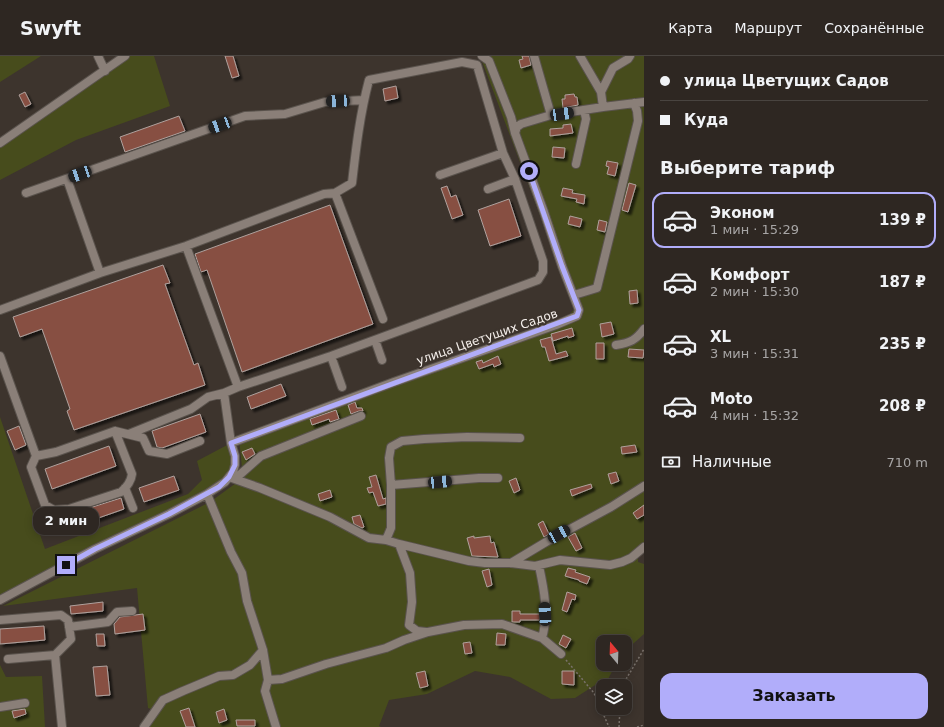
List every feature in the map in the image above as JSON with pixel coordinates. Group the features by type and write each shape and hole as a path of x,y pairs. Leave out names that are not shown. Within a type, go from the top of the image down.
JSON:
{"street":[{"path":"98,56 104,70"},
{"path":"0,143 125,56"},
{"name":"улица Цветущих Садов","path":"231,443 577,316 579,310 515,134 511,117 489,61 482,56"},
{"path":"534,56 551,115"},
{"path":"580,56 601,92 603,107"},
{"path":"601,92 613,68 628,59 630,56"},
{"path":"0,310 100,273 186,246 324,194 335,193 352,183 364,100 370,80 462,62 478,65 504,153 543,261 543,272 538,280 331,356 224,393 208,397 191,409 129,434"},
{"path":"26,193 245,116 285,114 325,102 364,100"},
{"path":"515,134 517,127 521,124 551,115 644,102"},
{"path":"574,295 597,288 638,122 637,111 634,103"},
{"path":"576,164 586,119 584,110"},
{"path":"440,175 504,153"},
{"path":"67,179 100,273"},
{"path":"488,189 515,180"},
{"path":"335,193 383,319"},
{"path":"186,246 238,387"},
{"path":"616,345 628,343 638,337 644,328"},
{"path":"375,340 382,360"},
{"path":"0,356 36,456 31,467 45,505 54,510 75,508 121,492 125,488 131,480 132,474 115,431"},
{"path":"331,356 342,387"},
{"path":"224,393 231,443 235,456 235,465 232,478"},
{"path":"0,600 95,549 157,520 207,494 232,478 261,456 361,416"},
{"path":"36,456 56,452 115,431 143,438 149,451 167,454 200,441"},
{"path":"386,540 391,528 391,485 389,458 391,447 402,441 467,436 520,438"},
{"path":"232,478 330,517 369,538 386,540 469,561 539,566 560,560 610,564 622,562 631,558 644,547"},
{"path":"391,485 479,478 498,478"},
{"path":"511,563 546,542 611,507 644,486"},
{"path":"125,488 133,508"},
{"path":"207,494 231,552 242,573 247,601 263,650 268,680 264,691 276,727"},
{"path":"75,508 79,520"},
{"path":"399,544 410,573 412,602 409,625 404,640"},
{"path":"539,566 544,592 546,624 542,638"},
{"path":"69,628 108,622 117,612 132,611"},
{"path":"0,620 61,615 68,620 71,639 55,655 8,658"},
{"path":"268,680 282,679 326,664 386,648 428,632 464,625 502,624 542,638 561,654"},
{"path":"409,625 417,631 428,632"},
{"path":"144,727 163,700 219,676 233,675 250,664 263,650"},
{"path":"55,655 62,727"},
{"path":"0,707 24,703"}],"path":[{"path":"626,679 644,650"},
{"path":"561,654 594,693 609,727"},
{"path":"619,727 620,715"},
{"path":"638,727 644,725"}],"green space":[{"path":"0,56 41,56 0,82"},
{"path":"125,56 154,56 170,106 76,140 0,180 0,143"},
{"path":"480,56 644,56 644,552 638,555 638,562 644,564 644,634 632,645 632,635 596,635 596,671 612,671 608,679 596,679 596,684 575,698 551,699 510,677 475,671 427,694 389,700 379,726 381,727 139,727 158,711 148,708 137,588 3,606 210,502 243,478 239,438 564,321 575,308"},
{"path":"0,417 45,549 188,494 202,480 197,461 231,443 235,465 219,487 0,599"},
{"path":"0,665 6,677 42,676 45,727 0,727"}],"building":[{"path":"225,56 233,56 239,76 232,78"},
{"path":"522,56 529,56 531,65 521,68 519,60 523,59"},
{"path":"396,86 398,98 385,101 383,89"},
{"path":"25,92 31,104 25,107 19,95"},
{"path":"574,94 575,97 577,97 578,105 563,108 562,99 565,99 565,95"},
{"path":"179,116 185,131 125,152 120,137"},
{"path":"571,124 573,133 550,136 550,129 563,128 563,125"},
{"path":"553,147 565,148 564,158 552,157"},
{"path":"607,161 618,163 615,176 607,174 609,167 606,166"},
{"path":"629,183 636,185 628,212 622,210"},
{"path":"447,186 451,197 456,195 463,215 452,219 441,188"},
{"path":"563,188 573,190 572,193 585,195 584,204 576,202 577,199 561,196"},
{"path":"509,199 521,236 490,246 478,210"},
{"path":"330,205 373,324 242,372 207,270 201,272 195,254"},
{"path":"570,216 582,219 580,227 568,224"},
{"path":"599,220 607,222 605,232 597,230"},
{"path":"163,265 170,283 165,284 194,365 198,363 205,385 74,430 67,411 70,409 42,329 20,337 13,317"},
{"path":"637,290 638,303 630,304 629,291"},
{"path":"611,322 614,334 602,337 600,324"},
{"path":"572,328 574,336 568,338 568,336 553,341 551,334"},
{"path":"551,337 556,354 566,351 568,356 549,361 545,347 542,347 540,340"},
{"path":"596,343 604,343 604,359 596,359"},
{"path":"629,349 644,350 643,358 628,357"},
{"path":"498,356 501,364 494,367 493,364 479,369 476,362 482,360 483,363"},
{"path":"281,384 286,396 251,409 247,397"},
{"path":"355,402 357,408 362,408 363,411 351,414 348,405"},
{"path":"336,410 339,419 330,422 329,419 312,425 310,419"},
{"path":"200,414 206,432 162,448 157,447 152,431"},
{"path":"19,426 26,445 15,450 7,431"},
{"path":"635,445 637,452 622,454 621,447"},
{"path":"109,446 116,466 52,489 45,469"},
{"path":"252,448 255,454 246,460 242,452"},
{"path":"616,472 619,481 611,484 608,474"},
{"path":"376,475 383,499 386,498 386,504 378,506 373,492 369,493 367,488 372,487 369,477"},
{"path":"174,476 179,490 144,502 139,488"},
{"path":"516,478 520,490 514,493 509,481"},
{"path":"591,484 592,488 572,496 570,490"},
{"path":"330,490 332,497 320,501 318,494"},
{"path":"121,498 124,509 87,522 83,510"},
{"path":"644,505 644,515 637,519 633,513"},
{"path":"360,515 364,527 362,528 354,524 352,517"},
{"path":"543,521 549,534 544,537 538,524"},
{"path":"575,533 582,548 576,551 568,537"},
{"path":"474,536 474,538 490,536 491,543 494,542 498,557 472,556 467,538"},
{"path":"568,568 590,577 587,584 565,576"},
{"path":"489,569 492,585 487,587 482,571"},
{"path":"567,592 576,595 575,600 572,599 567,612 562,610"},
{"path":"103,602 103,611 71,614 70,606"},
{"path":"512,611 520,611 520,614 540,614 540,620 520,620 520,622 512,622"},
{"path":"143,614 145,630 115,634 114,624 120,617"},
{"path":"44,626 45,640 0,644 0,629"},
{"path":"497,633 506,634 505,645 496,645"},
{"path":"96,634 104,634 105,646 97,646"},
{"path":"563,635 571,639 566,648 559,644"},
{"path":"470,642 472,653 465,654 463,643"},
{"path":"107,666 110,695 96,696 93,667"},
{"path":"425,671 428,686 420,688 416,673"},
{"path":"562,671 574,671 574,685 562,684"},
{"path":"189,708 195,727 186,727 180,711"},
{"path":"25,709 26,714 14,718 12,711"},
{"path":"224,709 227,720 219,723 216,712"},
{"path":"236,720 255,720 255,726 237,726"}],"route":[{"path":"66,565 95,549 169,514 219,487 229,477 235,465 235,456 231,443 577,316 579,310 568,283 529,171"}]}
